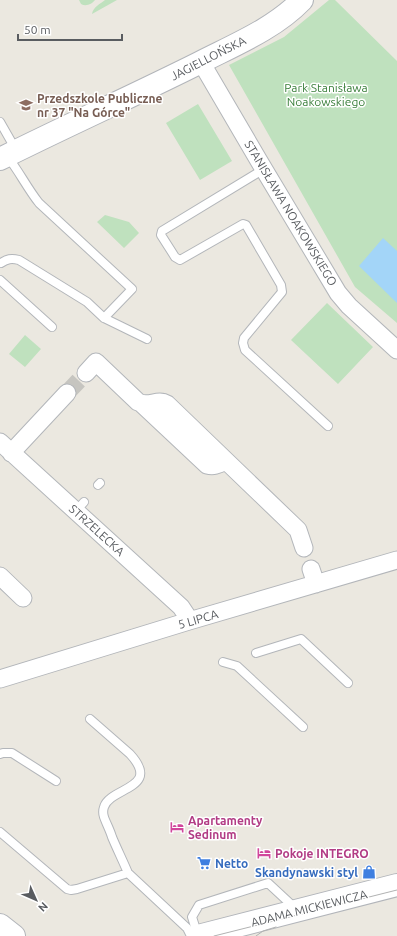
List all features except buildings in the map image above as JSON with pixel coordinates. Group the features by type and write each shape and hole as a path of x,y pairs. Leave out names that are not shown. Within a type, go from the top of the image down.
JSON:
{"street":[{"name":"JAGIELLOŃSKA","path":"8,155 260,32 298,5 302,0"},
{"name":"STANISŁAWA NOAKOWSKIEGO","path":"201,62 342,298 397,350"},
{"path":"86,373 96,362 138,402 146,405 160,401 168,404 298,530 304,548"},
{"path":"6,448 67,392"},
{"name":"STRZELECKA","path":"6,448 80,506 181,607 189,621"},
{"name":"5 LIPCA","path":"0,679 189,621 313,576 397,560"},
{"path":"0,576 23,598"},
{"name":"ADAMA MICKIEWICZA","path":"198,936 397,885"},
{"name":"ADAMA MICKIEWICZA","path":"251,936 397,901"}],"lane":[{"path":"0,122 8,155 30,192 132,289 104,318"},
{"path":"264,169 162,231 160,234 175,257 180,260 243,224 246,225 281,285 282,292 244,338 243,343 245,350 328,426"},
{"path":"0,263 12,258 19,260 87,302 104,318 148,339"},
{"path":"0,280 52,327"},
{"path":"256,653 301,639 348,682"},
{"path":"223,662 237,666 303,728"},
{"path":"90,719 136,760 140,772 134,786 111,799 107,802 104,808 104,818 128,873 187,928 191,936"},
{"path":"0,754 3,752 12,753 56,781"},
{"path":"0,832 67,889 77,889 128,873"},
{"path":"198,936 192,917 199,905 268,883 298,911"}],"green space":[{"path":"79,0 95,0 91,4 85,5 81,4"},
{"path":"105,0 117,0 92,14 95,8"},
{"name":"Park Stanisława Noakowskiego","path":"329,0 335,0 397,61 397,323 355,287 229,65 284,37"},
{"path":"198,104 232,161 200,180 166,123"},
{"path":"105,215 129,222 139,233 124,248 97,222"},
{"path":"327,303 373,347 338,384 291,340"},
{"path":"25,335 41,349 25,367 9,354"}],"water":[{"path":"383,238 397,251 397,303 359,266"}],"tunnel":[{"path":"67,393 86,373"}],"tram line":[{"path":"214,936 397,890"},
{"path":"256,936 263,931 276,927"}],"place":[{"name":"Przedszkole Publiczne nr 37 \"Na Górce\"","path":"26,105"},
{"name":"Apartamenty Sedinum","path":"177,827"},
{"name":"Pokoje INTEGRO","path":"264,853"},
{"name":"Netto","path":"204,863"},
{"name":"Skandynawski styl","path":"369,872"}]}
